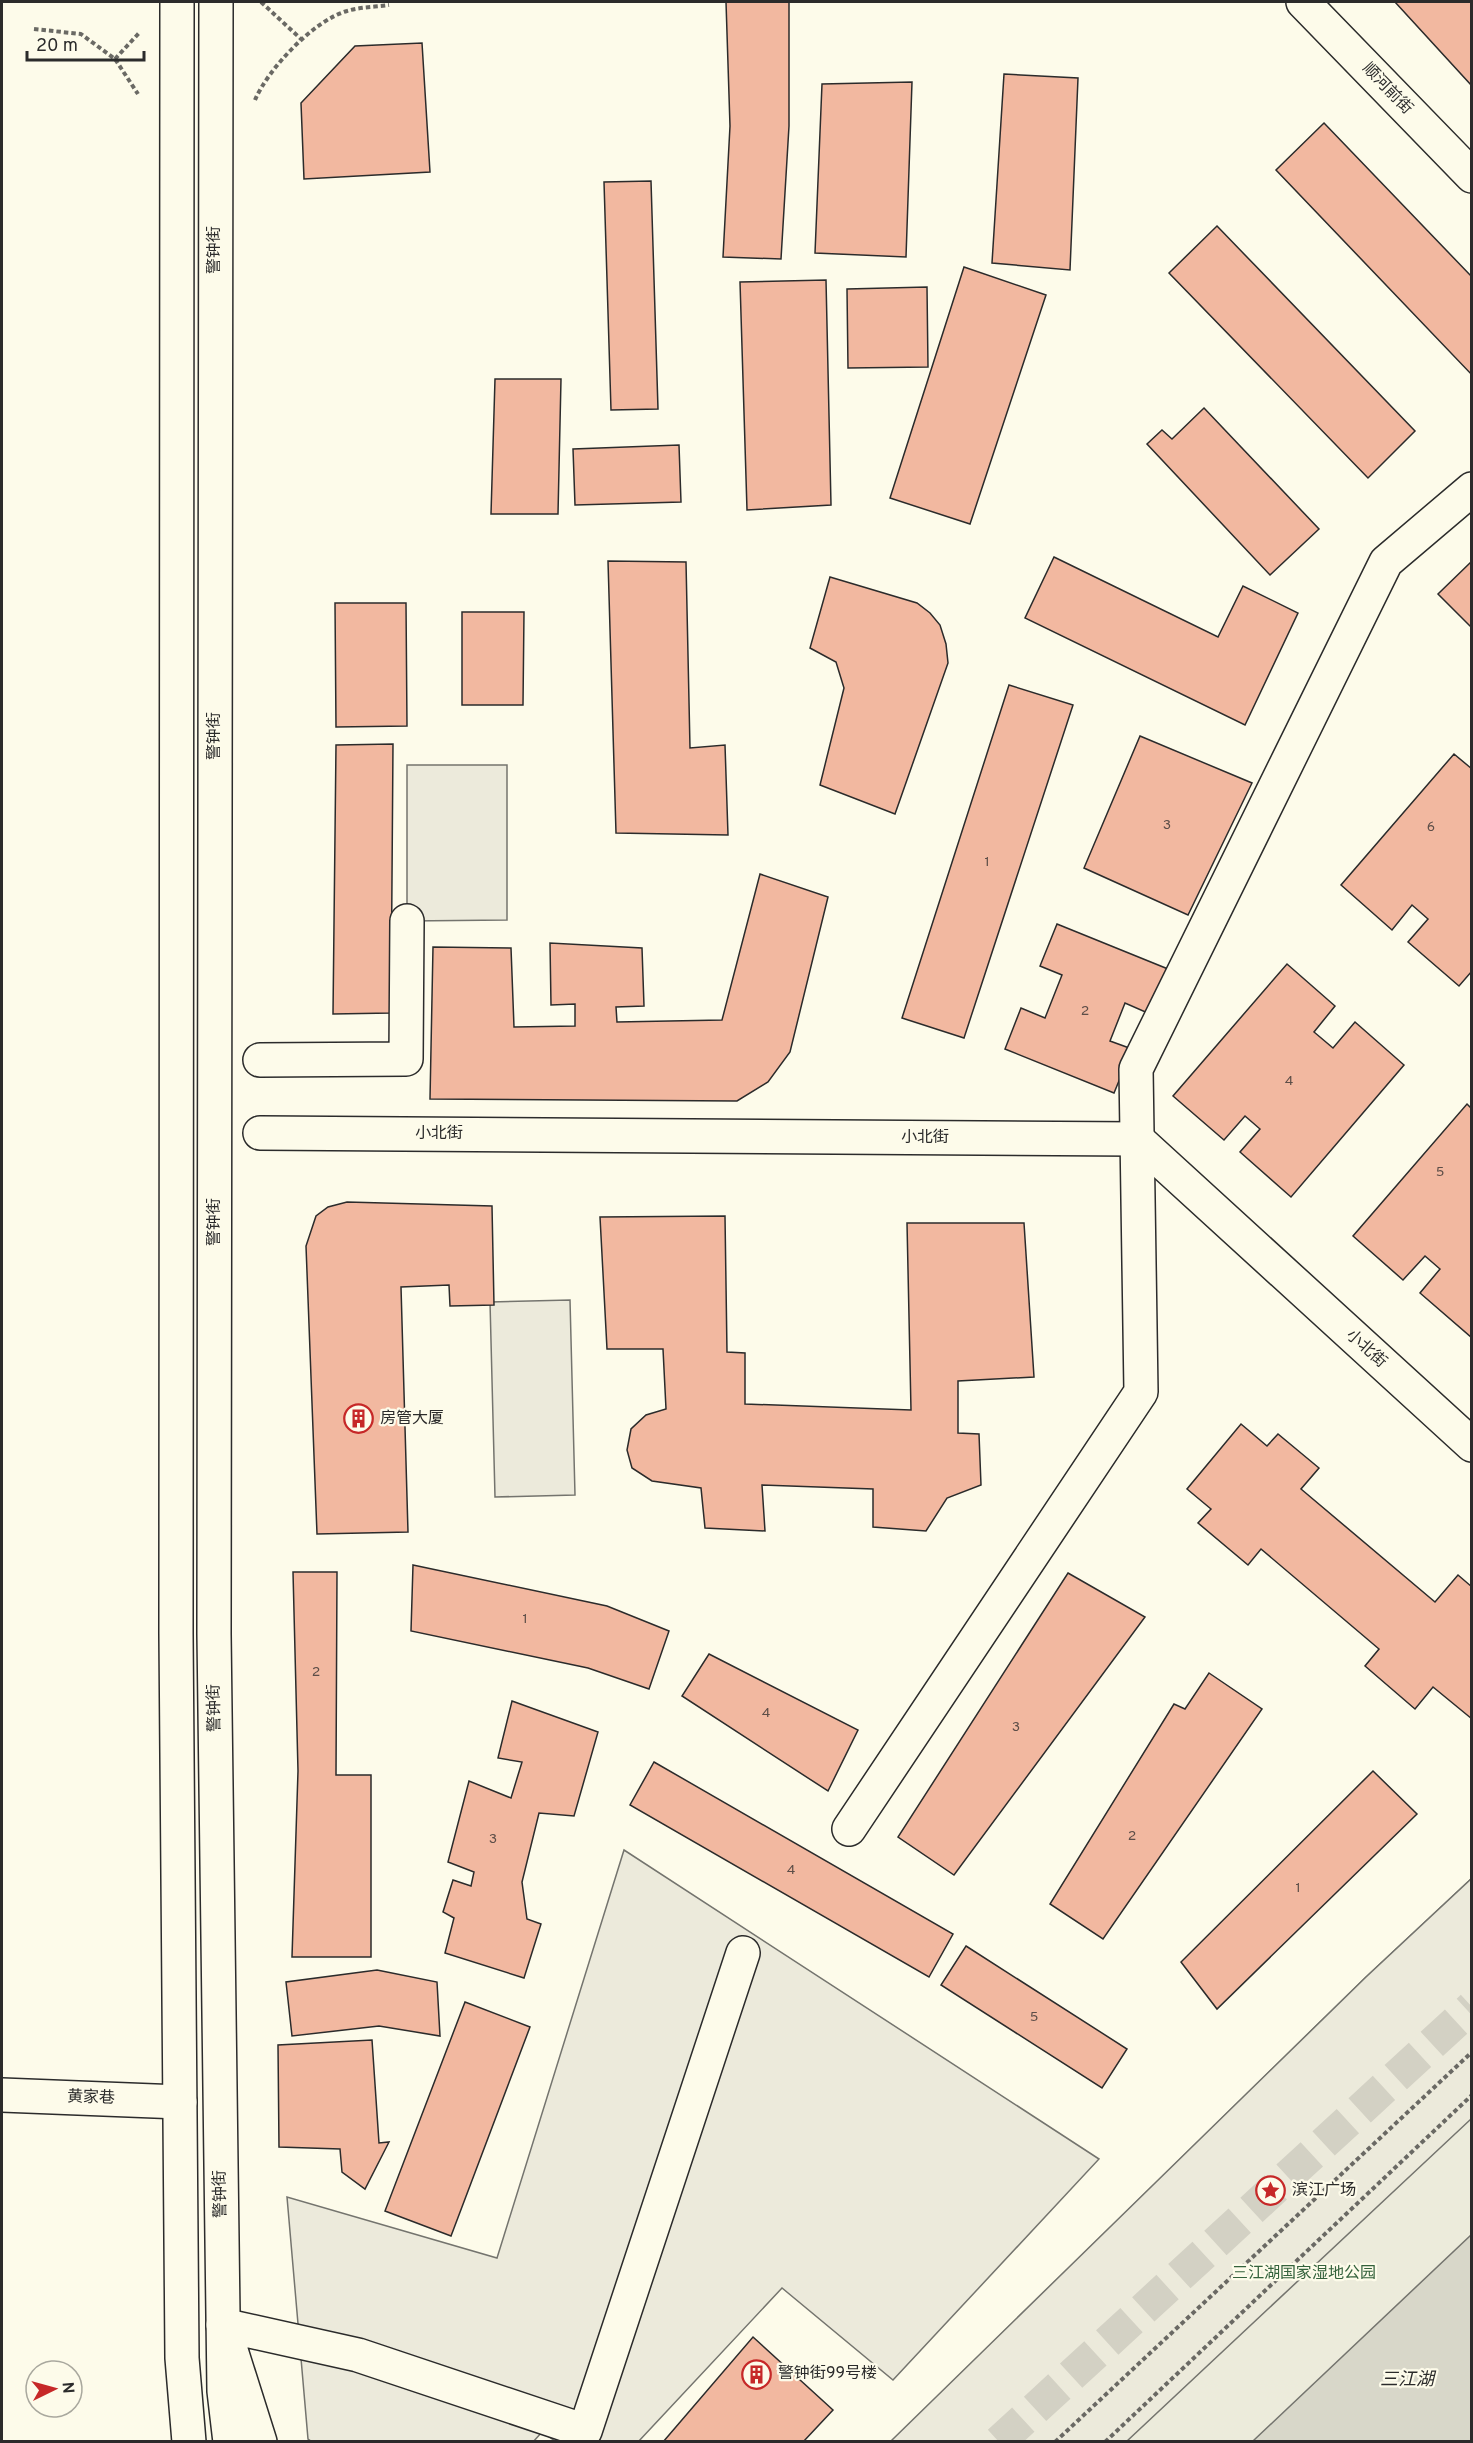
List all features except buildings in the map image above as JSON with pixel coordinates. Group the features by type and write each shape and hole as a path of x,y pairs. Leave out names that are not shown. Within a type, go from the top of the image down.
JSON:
{"main road":[{"path":"177,2 176,1634 182,2358 189,2442"},
{"name":"警钟街","path":"216,2 214,1634 224,2391 230,2442"},
{"name":"顺河前街","path":"1303,2 1472,176"},
{"path":"849,1829 1141,1392 1136,1069 1386,562 1472,489"},
{"path":"260,1060 406,1059 407,921"},
{"name":"小北街","path":"260,1133 1137,1139 1472,1445"},
{"path":"224,2325 358,2355 585,2431 742,1953"},
{"name":"黄家巷","path":"2,2095 180,2102"},
{"path":"224,2325 261,2442"}],"path":[{"path":"261,2 301,39"},
{"path":"253,105 262,84 301,39 345,11 388,5"},
{"path":"34,29 81,34 115,59 138,93 139,103"},
{"path":"1055,2442 1472,2052"},
{"path":"1105,2442 1472,2095"}],"green space":[{"name":"滨江广场","path":"1471,1879 1471,2441 891,2442 1366,1977"}],"shaded area":[{"path":"407,765 507,765 507,920 407,921"},
{"path":"570,1300 575,1495 495,1497 490,1302"},
{"path":"624,1850 1099,2159 893,2380 782,2288 638,2442 555,2441 542,2432 533,2442 311,2441 308,2439 287,2197 497,2258"},
{"name":"滨江广场","path":"1471,1879 1471,2119 1127,2441 891,2441 1366,1977"}],"water":[{"name":"三江湖","path":"1471,2235 1471,2441 1253,2441"}],"tunnel":[{"path":"999,2442 1472,2007"}],"place":[{"name":"房管大厦","path":"359,1419"},
{"name":"滨江广场","path":"1271,2191"},
{"name":"警钟街99号楼","path":"757,2374"}],"park label":[{"name":"三江湖国家湿地公园","path":"1304,2274"}]}
